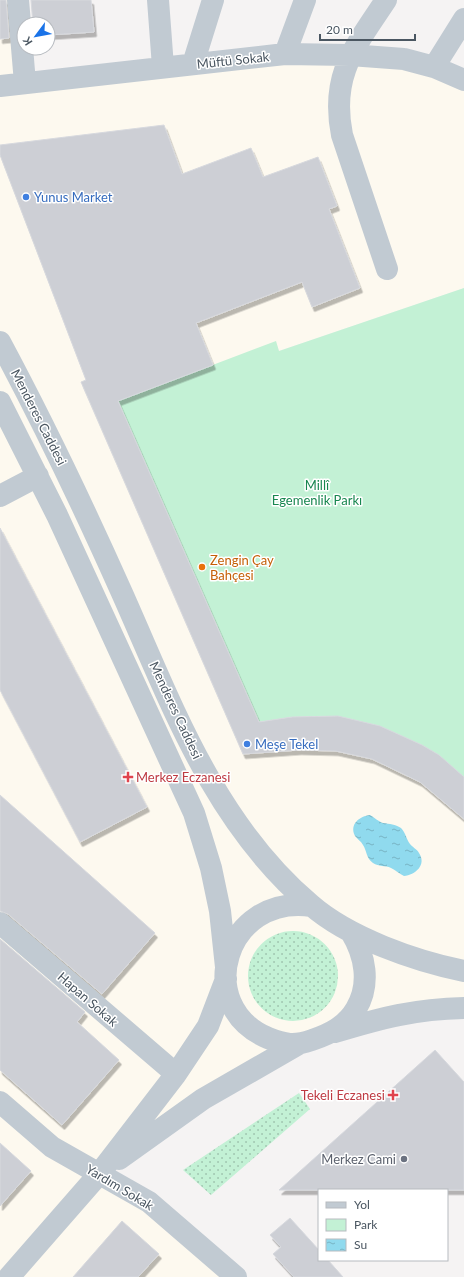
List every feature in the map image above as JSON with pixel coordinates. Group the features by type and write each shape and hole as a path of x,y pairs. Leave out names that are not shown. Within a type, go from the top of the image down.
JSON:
{"street":[{"path":"18,0 25,83"},
{"path":"158,0 163,68"},
{"path":"193,64 213,0"},
{"path":"285,54 305,0"},
{"path":"386,0 350,55 342,79 338,114 342,135 387,269"},
{"path":"434,67 464,19"},
{"name":"Müftü Sokak","path":"0,86 285,54 350,55 404,59 434,67 464,80"},
{"name":"Menderes Caddesi","path":"0,342 62,462 192,748 218,797 250,841 272,867 312,906 350,932 395,951 426,961 464,970"},
{"name":"Menderes Caddesi","path":"0,402 38,476 194,813 211,868 220,911 226,973"},
{"path":"0,496 38,476"},
{"path":"9,1277 99,1174 176,1074 208,1026 226,973 232,944 246,925 255,917 277,907 300,905 312,906"},
{"name":"Hapan Sokak","path":"0,922 176,1074"},
{"path":"330,1034 342,1026 356,1010 364,988 365,976 362,953 350,932"},
{"path":"226,973 228,990 237,1012 253,1029 274,1040 297,1045"},
{"path":"99,1174 203,1100 297,1045 381,1018 417,1010 464,1008"},
{"name":"Yardım Sokak","path":"0,1102 52,1147 149,1202 236,1277"}],"shaded area":[{"path":"0,0 18,0 19,16 16,16 16,56 23,56 25,82 350,55 464,80 464,288 279,351 276,342 118,402 259,722 292,717 337,716 464,777 464,1008 330,1034 99,1174 236,1277 0,1277"}],"green space":[{"name":"Millî Egemenlik Parkı","path":"464,288 464,777 337,716 292,717 259,722 118,401 276,341 279,351"},
{"path":"293,931 310,935 325,944 334,959 338,976 334,993 325,1008 310,1017 293,1021 276,1017 261,1008 252,993 248,976 252,959 261,944 276,935"},
{"path":"299,1093 310,1109 211,1195 183,1170"}],"water":[{"path":"370,815 381,822 392,824 403,830 411,845 421,857 422,862 419,869 412,874 404,876 391,868 378,865 371,861 364,847 355,836 353,828 356,821"}],"building":[{"path":"0,0 6,0 9,38 0,39"},
{"path":"31,0 91,0 94,32 56,34 56,16 32,16"},
{"path":"164,125 182,174 251,148 263,177 318,157 337,206 329,209 360,288 312,307 302,282 196,323 213,365 118,401 259,722 292,717 338,716 380,726 422,745 439,755 464,777 464,819 420,782 372,759 336,751 299,750 243,754 81,382 86,380 0,155 0,145"},
{"path":"0,528 147,807 80,842 0,690"},
{"path":"0,795 155,933 102,994 8,914 0,911"},
{"path":"0,939 85,1012 77,1022 119,1060 62,1125 0,1070"},
{"name":"Merkez Cami","path":"435,1050 464,1082 464,1190 279,1190"},
{"path":"0,1143 31,1171 0,1206"},
{"path":"290,1218 318,1249 318,1261 329,1261 343,1277 294,1277 273,1254 281,1247 270,1235"},
{"path":"122,1221 159,1254 138,1277 73,1277"}],"place":[{"name":"Yunus Market","path":"26,197"},
{"name":"Zengin Çay Bahçesi","path":"202,567"},
{"name":"Meşe Tekel","path":"247,744"},
{"name":"Merkez Eczanesi","path":"128,777"},
{"name":"Tekeli Eczanesi","path":"393,1095"},
{"name":"Merkez Cami","path":"404,1159"}]}
